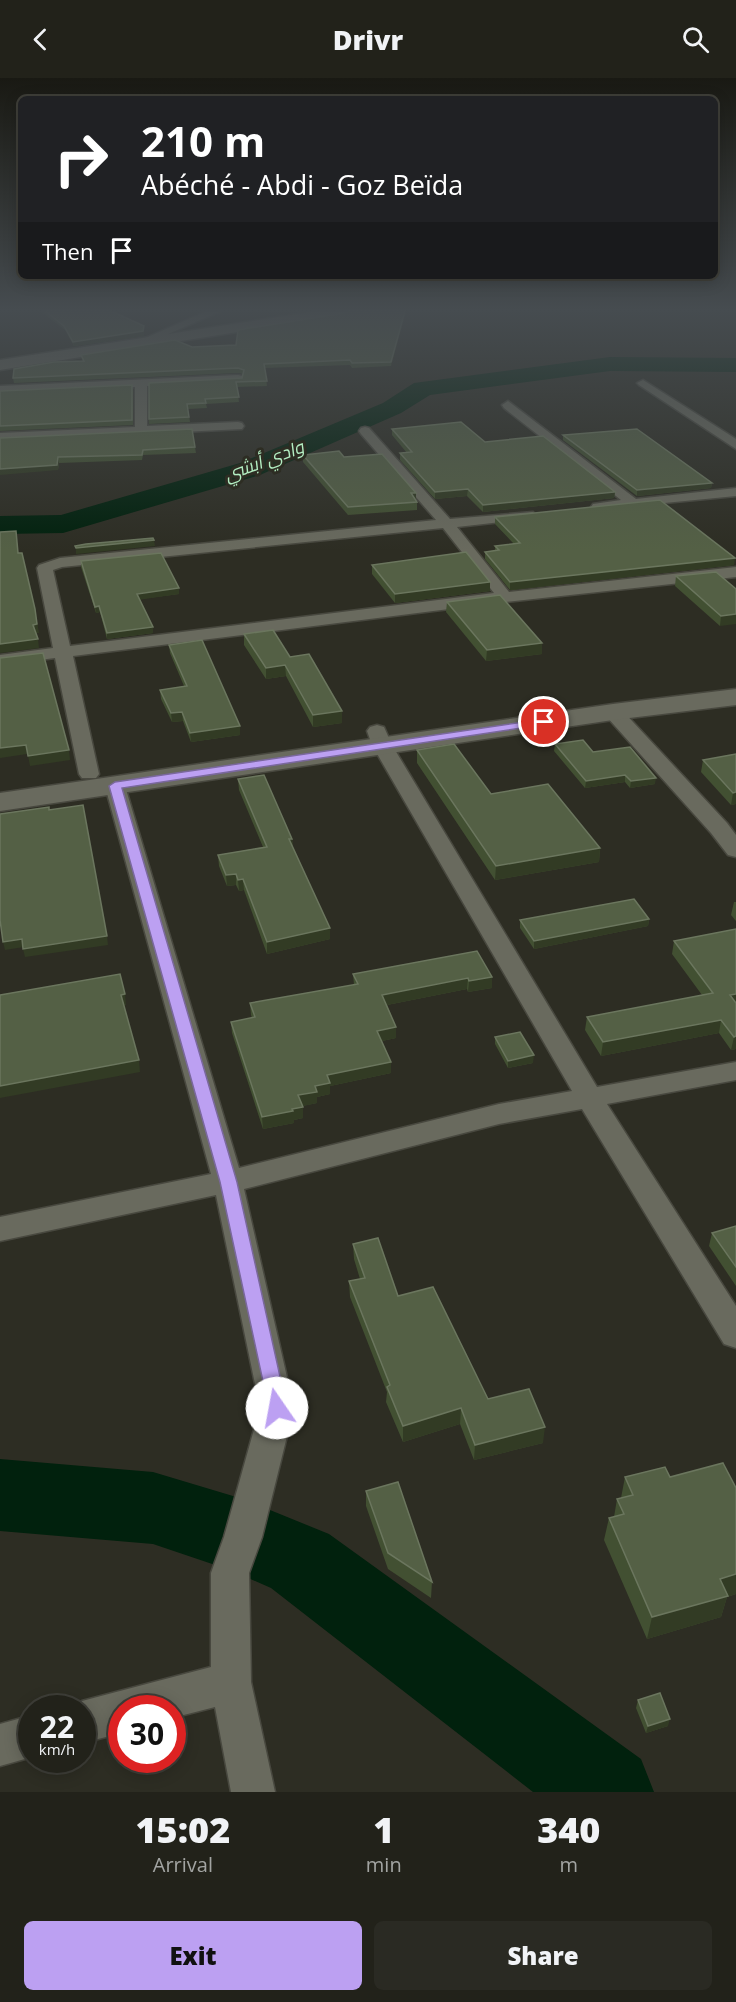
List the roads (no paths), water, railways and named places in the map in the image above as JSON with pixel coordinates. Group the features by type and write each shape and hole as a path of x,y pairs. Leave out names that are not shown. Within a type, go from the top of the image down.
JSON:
{"main road":[{"path":"0,802 102,780 736,683"},
{"path":"379,738 736,697"},
{"path":"0,786 102,780"}],"street":[{"path":"141,391 141,430"},
{"path":"655,391 736,445"},
{"path":"508,405 633,503"},
{"path":"0,438 238,426"},
{"path":"365,431 447,524 505,597"},
{"path":"587,508 736,492"},
{"path":"253,1792 231,1682 230,1574 243,1537 277,1408 228,1182 102,780 65,652 45,568 53,565 540,513"},
{"path":"0,660 505,597 736,572"},
{"path":"613,712 719,828 736,850"},
{"path":"379,738 589,1098 736,1334"},
{"path":"0,1229 228,1182 443,1127 736,1071"},
{"path":"182,1695 231,1682"},
{"path":"0,1745 18,1740"}],"waterway":[{"name":"وادي أبشي","path":"0,525 63,524 250,469 392,408 418,391"},
{"path":"0,1495 153,1508 243,1537 300,1561 608,1792"}]}
